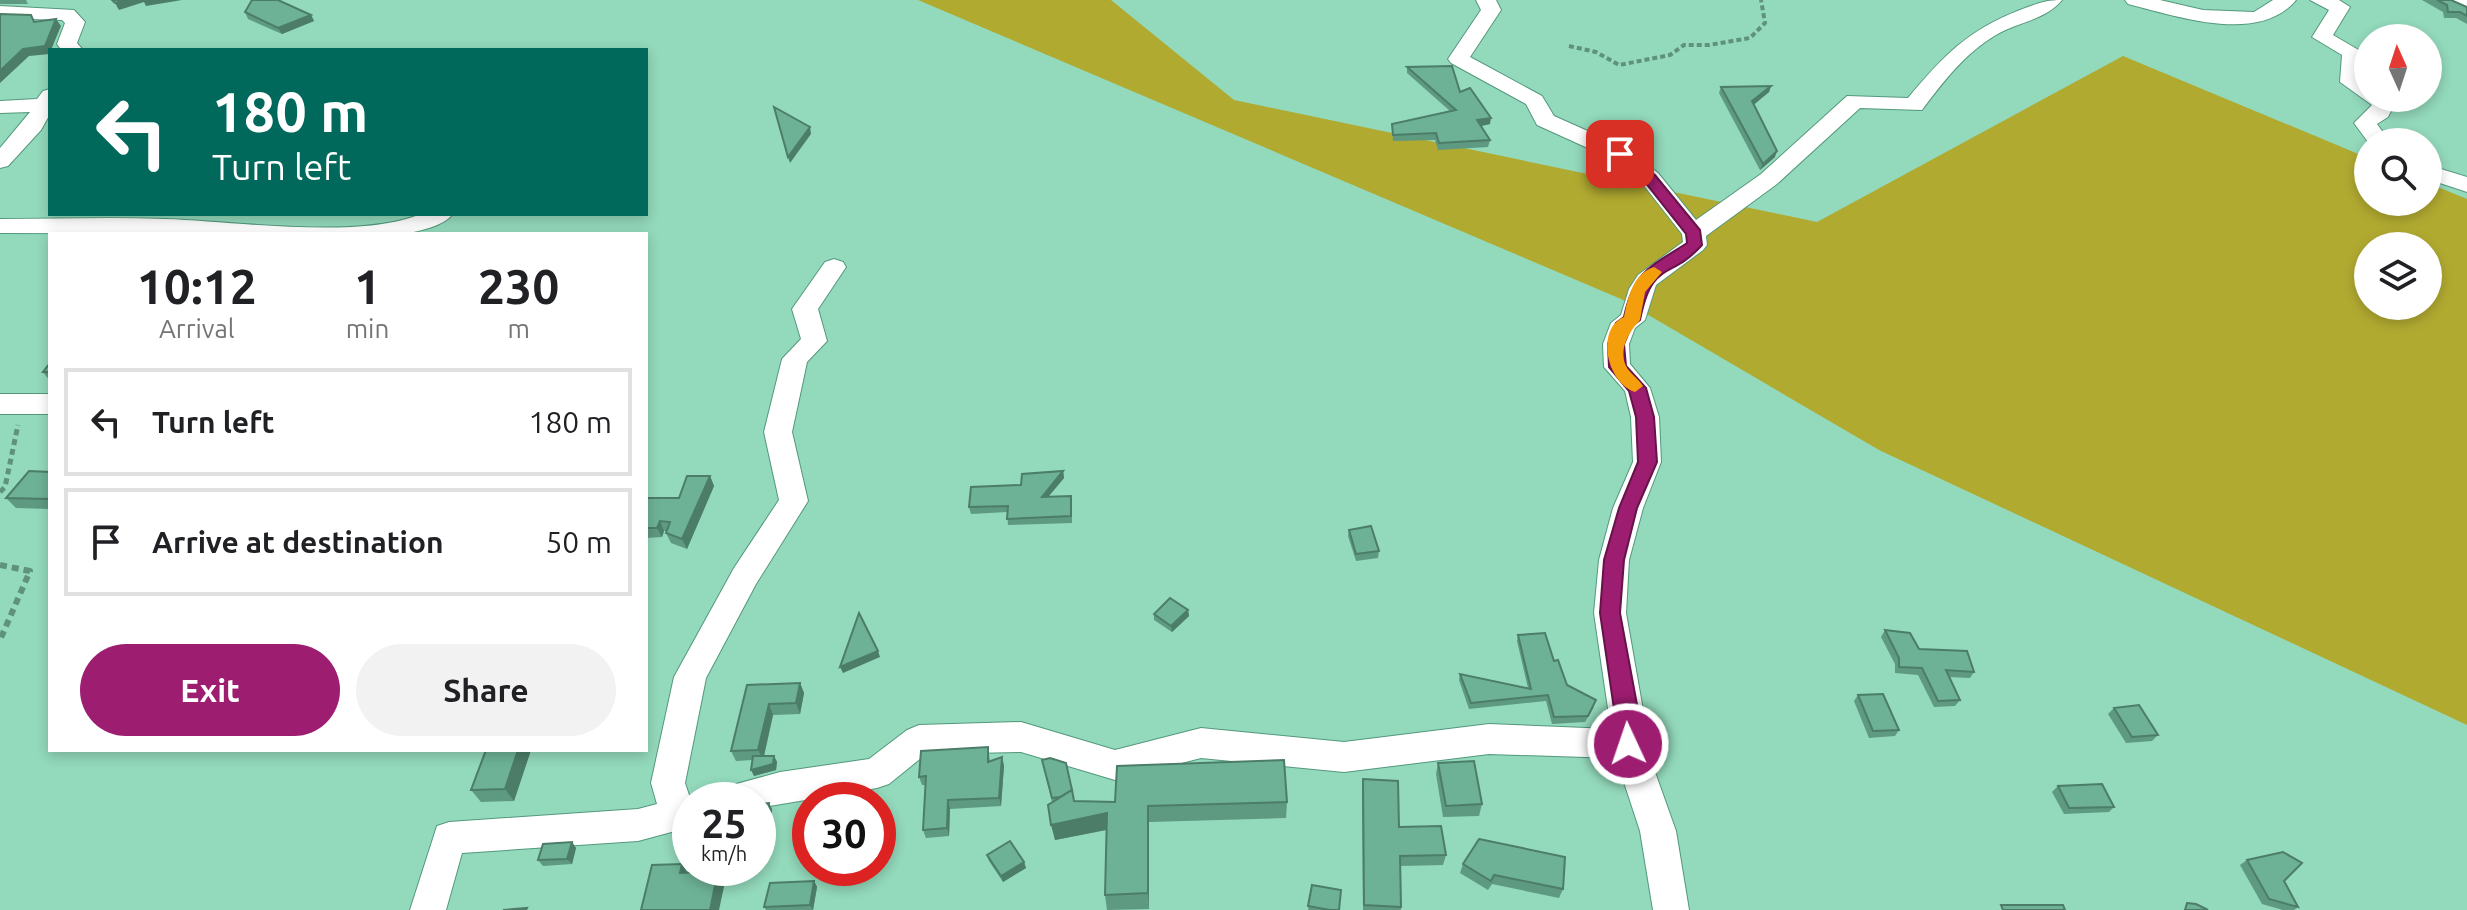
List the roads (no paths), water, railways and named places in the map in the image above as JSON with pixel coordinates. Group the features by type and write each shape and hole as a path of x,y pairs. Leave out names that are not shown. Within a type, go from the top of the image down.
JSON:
{"street":[{"path":"1486,0 1491,10 1458,59 1535,100 1545,120 1620,154 1650,178 1694,233 1695,245 1650,274 1638,291 1632,320 1624,323 1616,344 1617,367 1637,388 1645,417 1647,462 1628,508 1614,560 1610,613 1627,710 1628,744 1658,831 1671,910"},
{"path":"1694,233 1769,179 1855,101 1914,105 1954,55 2000,25 2042,9 2052,0"},
{"path":"2135,0 2203,16 2258,18 2286,0"},
{"path":"2320,0 2340,7 2322,37 2352,52 2350,82 2354,84"},
{"path":"2451,0 2467,7"},
{"path":"0,12 67,14 75,22 67,44 71,48"},
{"path":"0,107 47,100"},
{"path":"0,161 33,125 47,100"},
{"path":"2369,128 2365,123 2380,112"},
{"path":"2442,177 2467,185"},
{"path":"0,226 166,226 327,232 398,230 438,216"},
{"path":"672,790 668,783 690,677 745,576 794,501 778,432 795,359 814,341 805,309 834,267"},
{"path":"776,788 877,773 919,740 1021,737 1115,765 1201,743 1344,757 1489,739 1628,744"},
{"path":"428,910 449,838 638,825 672,815"}]}
